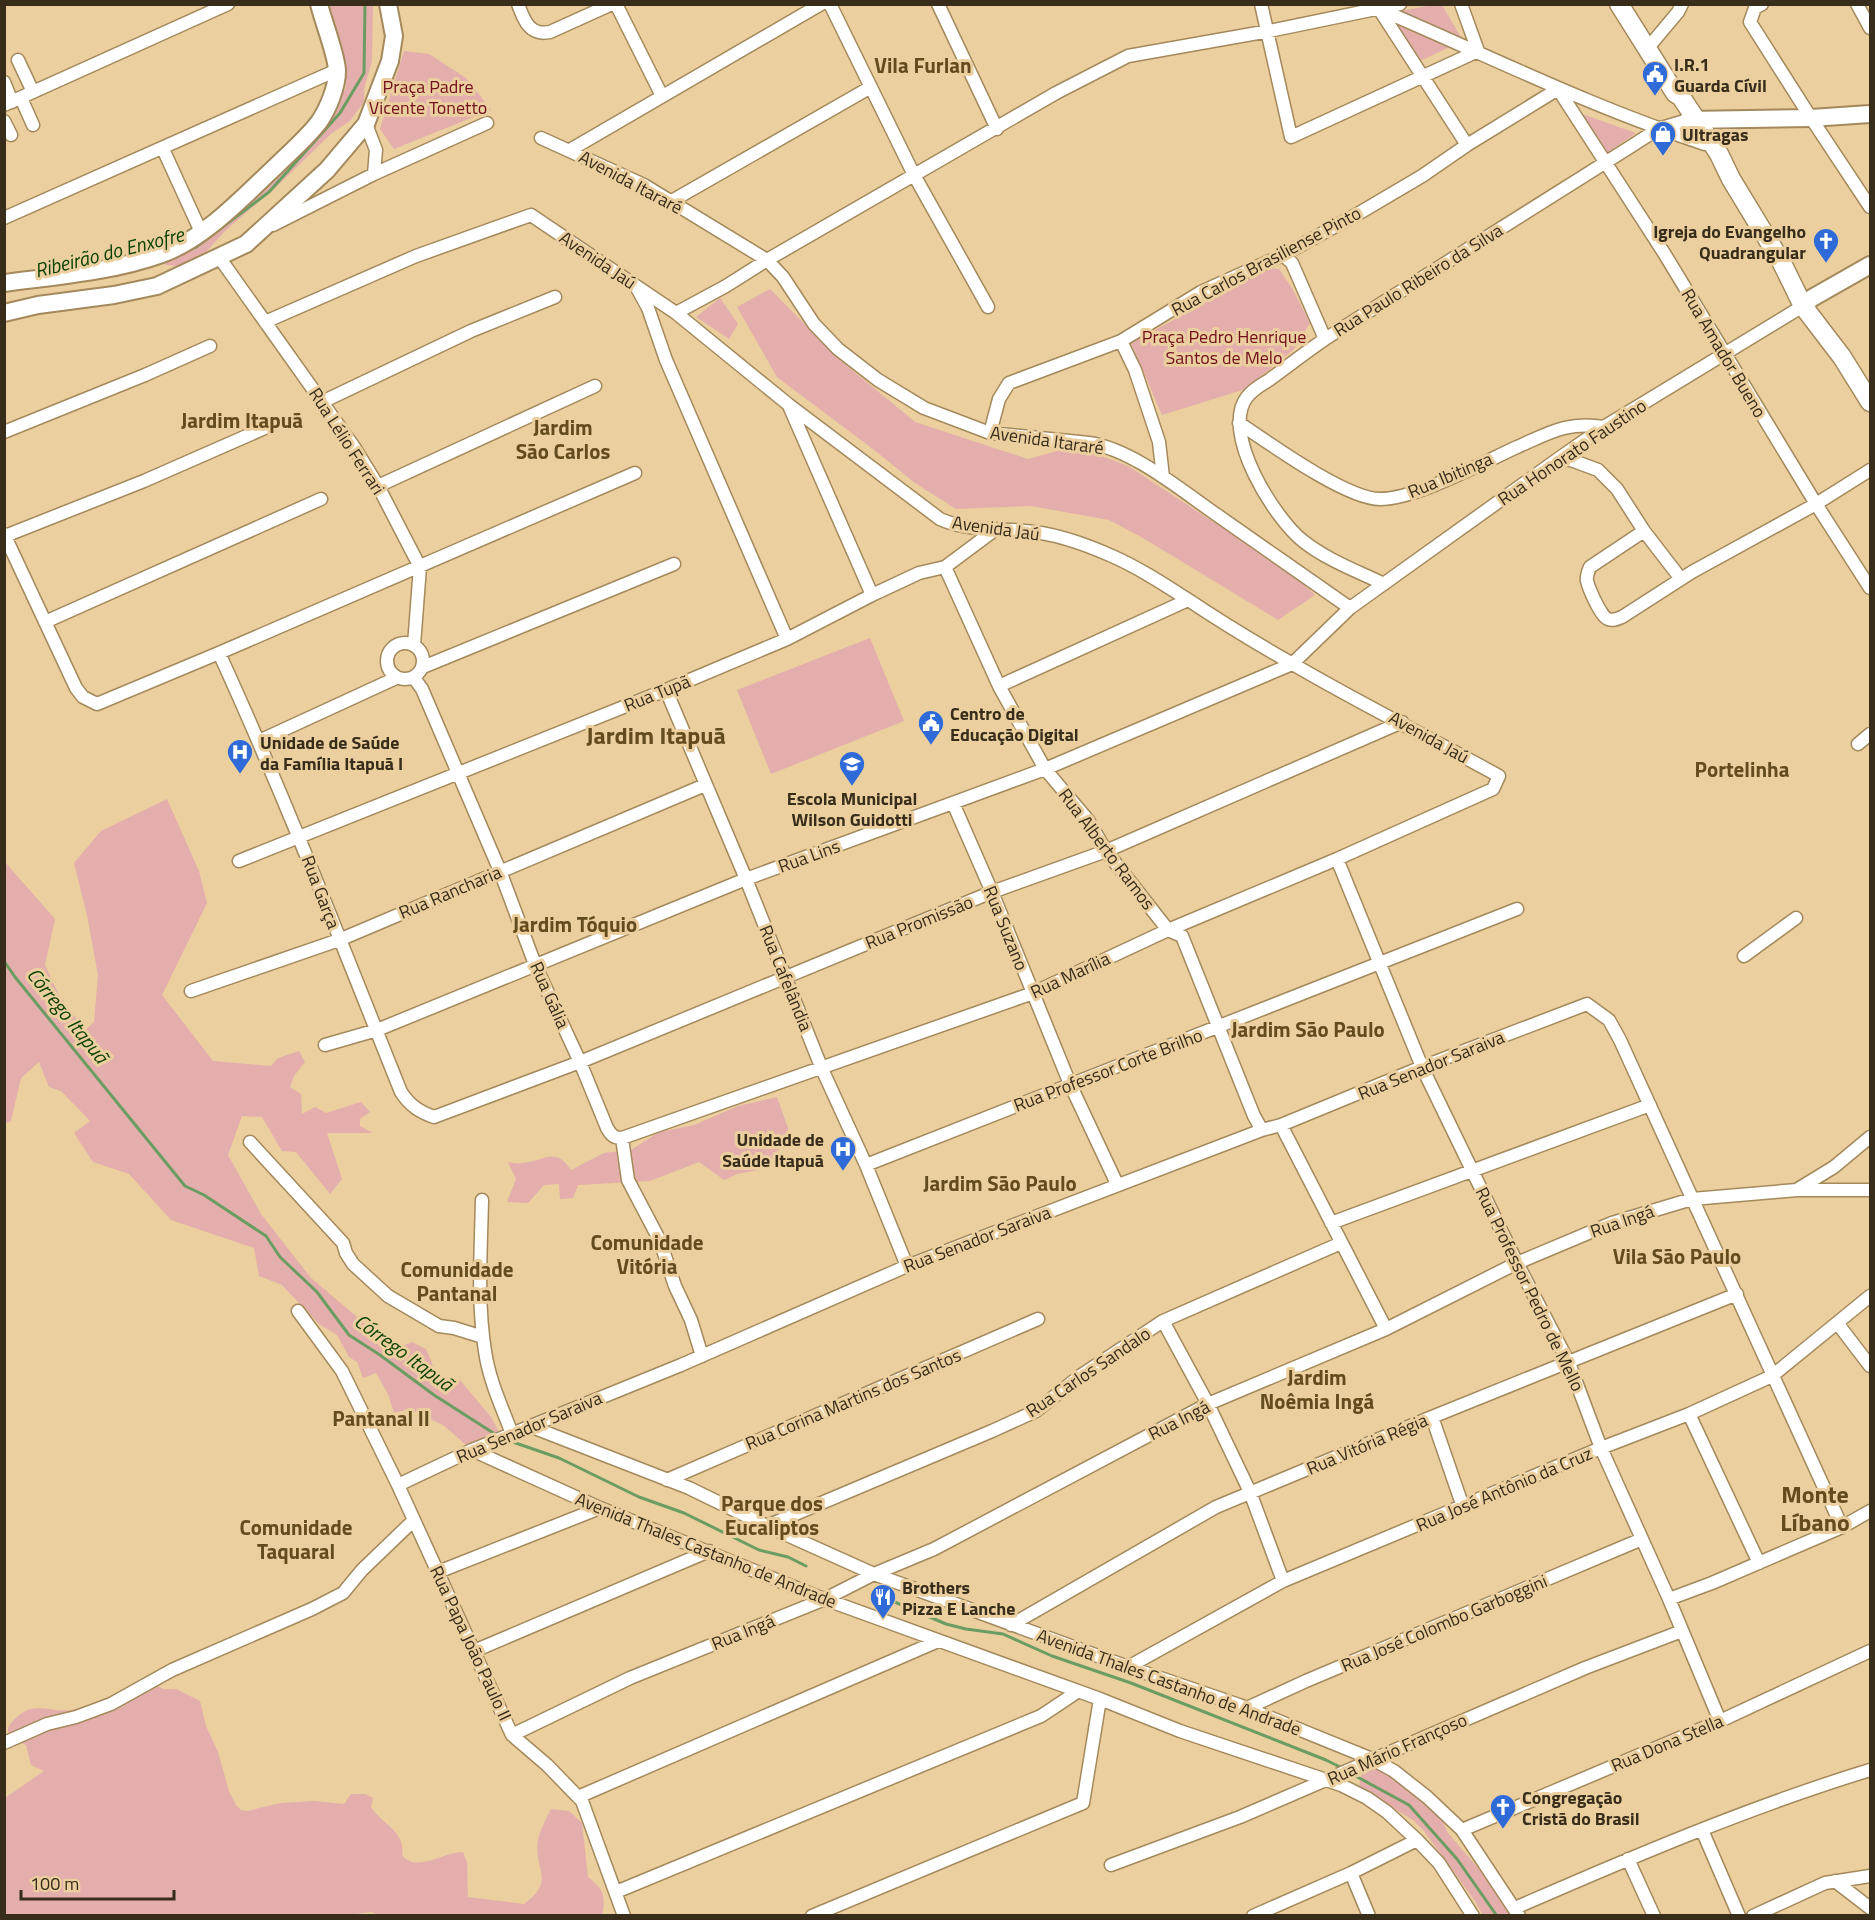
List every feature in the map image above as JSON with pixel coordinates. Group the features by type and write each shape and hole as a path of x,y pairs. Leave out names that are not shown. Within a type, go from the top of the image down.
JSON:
{"main road":[{"path":"1619,4 1675,93 1681,97 1716,163 1731,179"},
{"path":"1692,120 1719,154 1731,179 1782,263 1796,271 1808,302 1837,338 1842,357 1870,402"}],"street":[{"path":"17,99 228,4"},
{"path":"4,283 76,274 164,254 201,232 240,200 319,121 334,88 337,70 319,4"},
{"path":"4,313 38,305 114,295 157,286 246,244 327,170 366,124 390,62 394,36 388,4"},
{"path":"518,4 528,27 543,33 614,4 662,96"},
{"path":"570,150 821,4"},
{"path":"830,4 914,175 988,307"},
{"path":"938,4 997,129"},
{"path":"1262,4 1291,137 1478,51"},
{"path":"676,313 1066,88 1128,56 1269,31 1400,4"},
{"path":"1461,4 1478,51"},
{"path":"1647,49 1682,4"},
{"path":"1857,4 1870,28"},
{"path":"1758,6 1750,22 1870,207"},
{"path":"1378,9 1478,51 1558,89 1658,129 1705,144"},
{"path":"1378,9 1467,145"},
{"path":"17,99 18,60"},
{"path":"4,218 337,70"},
{"path":"4,82 33,125"},
{"path":"670,202 871,87"},
{"name":"Rua Carlos Brasiliense Pinto","path":"990,433 999,399 1009,383 1121,341 1201,292 1283,255 1422,176 1467,145 1558,89"},
{"name":"Rua Amador Bueno","path":"1558,89 1664,254 1816,504 1870,588"},
{"path":"1692,120 1811,118 1870,114"},
{"name":"Rua Paulo Ribeiro da Silva","path":"1239,423 1246,398 1255,389 1324,339 1658,129 1692,120"},
{"path":"4,122 11,135"},
{"path":"263,230 374,174 487,123"},
{"path":"366,124 376,150 374,174"},
{"name":"Avenida Itararé","path":"541,138 644,185 766,260 783,277 814,324 838,350 924,408 990,433 1102,445 1121,453 1163,477 1350,608"},
{"path":"163,149 201,232"},
{"name":"Avenida Jaú","path":"265,322 416,256 531,215 676,313 789,405 940,519 950,524 996,530 1027,531 1076,541 1112,556 1152,575 1292,664 1499,776"},
{"path":"1283,255 1292,263 1324,339"},
{"name":"Rua Lélio Ferrari","path":"219,257 322,402 378,486 420,567"},
{"name":"Rua Honorato Faustino","path":"1292,664 1350,608 1604,427 1870,265"},
{"path":"637,286 648,308 666,360 787,639"},
{"path":"322,402 471,331 555,297"},
{"path":"1121,341 1134,370 1159,442 1163,477"},
{"path":"4,432 210,346"},
{"path":"378,486 595,386"},
{"path":"789,405 872,595"},
{"path":"1239,423 1242,442 1259,483 1285,524 1304,542 1330,558 1384,584"},
{"name":"Rua Ibitinga","path":"1239,423 1323,477 1365,496 1379,499 1412,493 1547,433 1572,425 1588,424 1604,427"},
{"path":"267,427 144,481 5,535 76,688 83,697 97,704 635,473"},
{"path":"1558,459 1571,460 1598,470 1617,489 1644,531 1681,579"},
{"path":"1644,531 1590,567 1587,580 1602,615 1607,619 1622,617 1681,579 1816,504 1870,470"},
{"path":"45,622 321,499"},
{"name":"Rua Tupã","path":"239,861 666,690 787,639 919,573 945,567 996,530"},
{"path":"259,741 396,678 407,680 414,678 423,668 674,564"},
{"path":"414,645 420,567"},
{"name":"Rua Alberto Ramos","path":"945,567 999,686 1045,769 1088,820 1106,851 1168,930 1182,936 1254,1116 1262,1130"},
{"path":"999,686 1188,600"},
{"path":"396,678 387,664 389,652 398,644 414,645 423,657 423,668"},
{"name":"Rua Garça","path":"219,653 300,838 406,1101 416,1109 434,1117"},
{"name":"Rua Lins","path":"326,1045 377,1030 536,967 746,879 1045,769 1292,664"},
{"name":"Rua Gália","path":"414,678 422,689 459,773 500,871 536,967 611,1135 622,1138"},
{"name":"Rua Cafelândia","path":"666,690 787,976 822,1069 866,1166 907,1266"},
{"name":"Rua Promissão","path":"434,1117 580,1062 992,892 1106,851 1402,722"},
{"path":"1858,744 1870,734"},
{"name":"Rua Marília","path":"622,1138 1033,993 1168,930 1337,859 1493,789 1499,776"},
{"name":"Rua Rancharia","path":"191,991 339,939 705,785"},
{"name":"Rua Suzano","path":"952,803 992,892 1070,1084 1117,1185"},
{"name":"Rua Professor Pedro de Mello","path":"1337,859 1422,1067 1517,1263 1569,1363 1601,1448 1669,1599 1720,1721"},
{"name":"Rua Professor Corte Brilho","path":"866,1166 1517,909"},
{"path":"1744,956 1796,918"},
{"name":"Rua Senador Saraiva","path":"398,1485 472,1450 702,1356 907,1266 1262,1130 1281,1125 1422,1067 1587,1004 1609,1020 1650,1105"},
{"path":"1331,1223 1650,1105 1842,1527"},
{"path":"1281,1125 1386,1329"},
{"path":"1797,1190 1834,1167 1870,1137"},
{"path":"622,1138 628,1180 660,1241 675,1286 691,1320 702,1356"},
{"path":"250,1142 343,1243 353,1264 388,1296 439,1326 483,1337"},
{"name":"Rua Ingá","path":"512,1735 630,1678 825,1599 874,1574 934,1549 1209,1404 1386,1329 1517,1263 1612,1223 1692,1198 1797,1190 1870,1190"},
{"path":"482,1200 481,1274 485,1353 493,1383 512,1434"},
{"name":"Rua Carlos Sandalo","path":"767,1526 1036,1411 1080,1376 1163,1321 1341,1243"},
{"name":"Rua Vitória Régia","path":"1011,1625 1216,1507 1737,1294"},
{"name":"Rua José Antônio da Cruz","path":"1128,1667 1283,1581 1601,1448 1689,1414 1772,1376 1870,1296"},
{"name":"Rua Papa João Paulo II","path":"298,1311 342,1371 398,1485 512,1735 547,1765 582,1801 624,1916"},
{"name":"Rua Corina Martins dos Santos","path":"668,1480 1038,1319"},
{"path":"1163,1321 1209,1404 1250,1492 1283,1581"},
{"path":"1838,1324 1870,1366"},
{"path":"1689,1414 1759,1563"},
{"path":"1432,1417 1463,1507"},
{"name":"Avenida Thales Castanho de Andrade","path":"532,1427 668,1480 874,1574 1247,1708 1372,1759 1394,1772 1427,1797 1462,1830 1517,1912"},
{"name":"Avenida Thales Castanho de Andrade","path":"472,1450 600,1508 825,1599 1100,1699 1180,1731 1328,1780 1367,1798 1387,1812 1439,1863 1473,1916"},
{"path":"438,1572 600,1508"},
{"path":"1669,1599 1842,1527 1870,1511"},
{"path":"4,1743 47,1724 76,1717 111,1704 172,1670 312,1609 343,1593 362,1570 414,1520"},
{"name":"Rua José Colombo Garboggini","path":"1247,1708 1642,1539"},
{"path":"474,1651 709,1551"},
{"name":"Rua Mário Françoso","path":"1111,1865 1240,1817 1585,1668 1682,1631"},
{"path":"578,1797 938,1641"},
{"name":"Rua Dona Stella","path":"1462,1830 1720,1721 1870,1651"},
{"path":"616,1892 1041,1716 1077,1692"},
{"path":"812,1916 1083,1803 1100,1699"},
{"path":"1517,1912 1628,1859 1775,1801 1870,1770"},
{"path":"1702,1830 1739,1916"},
{"path":"1253,1916 1271,1912 1417,1840"},
{"path":"1628,1859 1654,1916"},
{"path":"1439,1863 1462,1916"},
{"path":"1351,1873 1369,1916"},
{"path":"1753,1916 1826,1883 1870,1876"},
{"path":"1835,1881 1870,1908"}],"green space":[{"path":"325,5 373,5 372,61 364,89 364,102 350,121 332,133 278,185 225,231 206,252 177,266 165,265 176,250 323,124 346,88 345,65"},
{"path":"1442,5 1461,37 1401,11"},
{"path":"1393,19 1456,44 1418,62"},
{"name":"Praça Padre Vicente Tonetto","path":"404,51 429,54 466,78 491,110 394,149 380,129"},
{"path":"1582,114 1636,133 1607,153"},
{"name":"Praça Pedro Henrique Santos de Melo","path":"1269,268 1279,269 1292,288 1310,323 1294,349 1246,389 1162,415 1131,343"},
{"path":"770,289 840,360 915,422 1028,459 1075,446 1128,466 1287,570 1315,595 1278,620 1143,538 1109,520 1031,506 956,509 915,483 777,377 737,307"},
{"path":"720,298 738,324 729,339 696,317"},
{"path":"870,638 904,721 771,774 737,690"},
{"path":"167,799 199,871 207,903 162,995 213,1061 271,1066 278,1058 299,1051 305,1062 294,1076 290,1087 301,1094 302,1114 315,1107 326,1113 361,1102 370,1112 360,1119 360,1126 373,1133 327,1133 342,1179 330,1194 296,1152 282,1151 262,1117 242,1116 228,1155 261,1214 311,1278 394,1350 412,1342 426,1349 436,1373 427,1371 427,1380 439,1387 460,1380 491,1417 502,1438 472,1450 443,1425 409,1409 394,1413 388,1394 376,1373 363,1378 357,1362 349,1357 337,1335 319,1324 282,1285 259,1276 254,1248 171,1220 129,1174 93,1162 74,1133 90,1121 61,1091 49,1087 39,1062 21,1078 11,1121 5,1123 4,861 55,919 45,965 58,993 85,1030 94,1022 98,975 87,915 74,863 101,831"},
{"path":"777,1097 788,1128 786,1146 777,1151 772,1160 758,1170 737,1174 724,1180 699,1162 650,1181 578,1185 573,1198 560,1199 559,1184 544,1185 528,1203 507,1202 516,1179 508,1162 531,1162 555,1157 560,1158 571,1170 604,1153 631,1150 659,1132 694,1125 738,1106"},
{"path":"152,1684 164,1689 176,1689 200,1701 206,1726 218,1752 229,1791 241,1810 247,1811 281,1803 314,1801 344,1804 351,1794 365,1794 373,1798 371,1807 375,1813 397,1834 402,1847 402,1855 408,1860 423,1862 463,1852 467,1862 468,1897 524,1904 534,1896 542,1881 537,1850 545,1821 551,1809 569,1811 582,1823 588,1877 598,1886 604,1898 602,1916 381,1916 371,1912 339,1916 5,1916 5,1798 44,1771 31,1765 26,1745 9,1734 8,1727 28,1710 35,1708 76,1709 127,1689"},
{"path":"1369,1765 1389,1773 1405,1789 1426,1802 1440,1816 1448,1833 1489,1881 1511,1915 1483,1915 1424,1831 1413,1820 1359,1787 1362,1771"}],"waterway":[{"name":"Ribeirão do Enxofre","path":"187,250 196,247 269,192 340,113 364,73 365,4"},
{"name":"Córrego Itapuã","path":"4,961 185,1186 204,1195 266,1236 280,1257 317,1292 349,1335 434,1395 498,1436"},
{"name":"Córrego Itapuã","path":"507,1440 559,1458 639,1497 684,1513 759,1550 788,1557 806,1566"},
{"path":"876,1594 946,1624 1003,1634 1052,1656 1131,1683 1342,1768"},
{"path":"1350,1773 1409,1805 1457,1859 1497,1916"}],"place":[{"name":"I.R.1 Guarda Cívil","path":"1655,97"},
{"name":"Ultragas","path":"1663,157"},
{"name":"Igreja do Evangelho Quadrangular","path":"1826,264"},
{"name":"Centro de Educação Digital","path":"931,746"},
{"name":"Unidade de Saúde da Família Itapuã I","path":"240,775"},
{"name":"Escola Municipal Wilson Guidotti","path":"852,787"},
{"name":"Unidade de Saúde Itapuã","path":"843,1172"},
{"name":"Brothers Pizza E Lanche","path":"883,1620"},
{"name":"Congregação Cristã do Brasil","path":"1503,1830"}],"district":[{"name":"Vila Furlan","path":"923,65"},
{"name":"Jardim Itapuã","path":"242,420"},
{"name":"Jardim São Carlos","path":"563,439"},
{"name":"Jardim Itapuã","path":"656,735"},
{"name":"Portelinha","path":"1742,769"},
{"name":"Jardim Tóquio","path":"575,924"},
{"name":"Jardim São Paulo","path":"1308,1029"},
{"name":"Jardim São Paulo","path":"1000,1183"},
{"name":"Comunidade Vitória","path":"647,1254"},
{"name":"Vila São Paulo","path":"1677,1256"},
{"name":"Comunidade Pantanal","path":"457,1281"},
{"name":"Jardim Noêmia Ingá","path":"1317,1389"},
{"name":"Pantanal II","path":"381,1418"},
{"name":"Monte Líbano","path":"1815,1508"},
{"name":"Parque dos Eucaliptos","path":"772,1515"},
{"name":"Comunidade Taquaral","path":"296,1539"}]}
